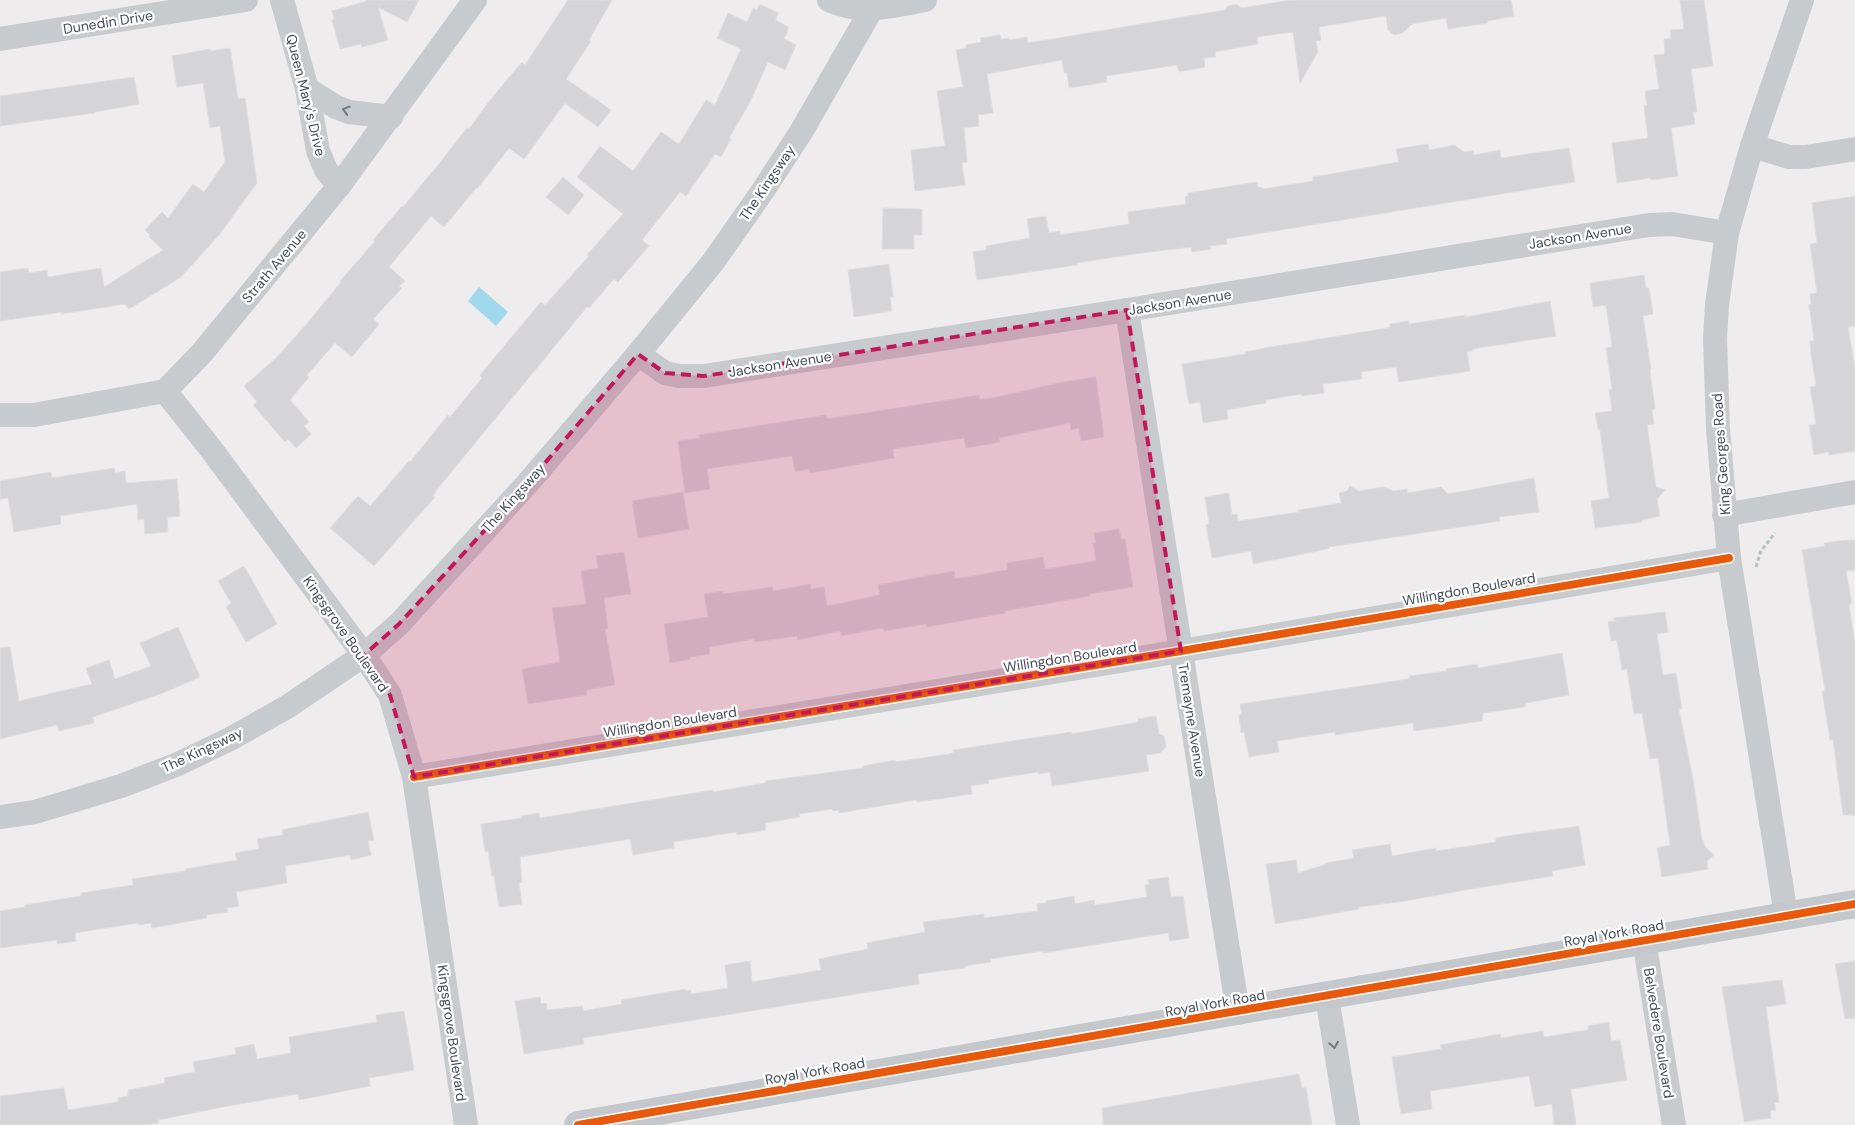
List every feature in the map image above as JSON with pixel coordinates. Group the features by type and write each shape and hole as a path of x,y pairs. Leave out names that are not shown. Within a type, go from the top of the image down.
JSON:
{"main road":[{"name":"Royal York Road","path":"578,1125 1855,904"}],"street":[{"name":"Dunedin Drive","path":"0,38 246,0"},
{"name":"Queen Mary's Drive","path":"282,0 307,89 318,150 326,170 339,186"},
{"name":"Strath Avenue","path":"165,391 201,354 339,186 475,0"},
{"path":"829,0 848,8 925,0"},
{"name":"King Georges Road","path":"1786,915 1729,558 1724,515 1715,339 1717,305 1727,233 1752,146 1802,0"},
{"name":"The Kingsway","path":"0,817 35,812 113,789 178,764 230,739 287,707 364,656 399,624 527,484 638,354 713,262 764,189 800,132 875,4"},
{"path":"307,89 336,107 349,112 391,117"},
{"path":"1752,146 1789,157 1806,157 1855,149"},
{"name":"Jackson Avenue","path":"638,354 665,373 679,376 704,376 1127,310 1649,225 1672,224 1727,233"},
{"name":"Tremayne Avenue","path":"1127,310 1238,1012"},
{"path":"0,415 34,415 165,391"},
{"name":"Kingsgrove Boulevard","path":"165,391 211,448 364,656 390,695 414,777 466,1125"},
{"path":"1724,515 1855,492"},
{"name":"Willingdon Boulevard","path":"414,777 1181,651 1729,558"},
{"name":"Belvedere Boulevard","path":"1644,940 1674,1125"},
{"path":"1326,997 1348,1125"}],"path":[{"path":"1755,572 1757,558 1766,543 1775,534"}],"highlighted area":[{"path":"1127,310 1181,651 414,777 390,695 364,655 399,624 527,484 638,354 665,373 704,376"}],"water":[{"path":"479,287 508,312 496,326 468,301"}],"building":[{"path":"366,0 419,0 407,22 378,7 388,40 362,47 361,44 340,49 332,20 334,19 332,11"},
{"path":"568,0 612,0 589,40 591,41 566,79 611,110 598,127 565,103 524,159 509,148 444,227 431,216 389,267 405,281 399,286 402,288 373,319 379,324 352,357 335,343 307,375 309,377 290,400 309,422 304,426 311,434 296,448 288,439 285,442 253,405 257,402 244,386 276,358 305,326 340,281 375,241 373,240 403,207 467,128 469,129 490,100 522,62 525,65"},
{"path":"1291,0 1511,0 1514,16 1487,21 1488,23 1448,29 1446,18 1412,24 1403,33 1394,35 1388,30 1386,16 1319,27 1321,40 1316,41 1318,52 1300,83 1293,32 1257,37 1258,44 1215,52 1216,57 1204,58 1205,67 1179,72 1177,65 1106,76 1107,82 1069,88 1067,73 1064,73 1062,60 987,74 993,113 978,115 979,126 964,128 967,162 962,163 965,185 915,191 911,150 945,146 937,91 963,87 956,50 966,48 966,45 981,42 980,38 1000,35 1001,39 1009,38 1009,40 1027,37 1028,43 1225,10 1228,6 1237,4 1241,8"},
{"path":"1680,0 1704,0 1713,66 1691,69 1697,112 1693,112 1695,124 1671,128 1678,176 1617,183 1612,143 1648,138 1644,105 1647,105 1645,91 1659,89 1654,55 1665,54 1664,39 1671,38 1670,30 1684,29"},
{"path":"760,4 779,13 775,20 789,27 784,39 796,45 785,70 768,62 750,102 729,138 731,139 721,157 715,154 686,196 680,192 642,240 649,246 618,282 614,279 589,308 587,307 439,487 433,496 435,497 374,566 330,528 358,496 370,506 410,462 448,415 450,417 482,378 480,375 541,302 545,305 589,256 587,255 623,214 577,177 600,146 633,171 661,132 679,144 706,100 715,105 741,49 717,38 728,13 747,22 753,8 757,10"},
{"path":"230,48 238,99 245,98 257,183 219,235 181,277 129,309 125,304 0,321 0,272 28,268 29,273 47,270 48,277 101,268 104,287 163,250 149,237 150,235 145,230 162,212 168,218 193,184 204,192 225,162 220,126 210,128 203,83 177,87 172,56 210,49 210,51"},
{"path":"134,77 139,104 95,113 0,126 0,96"},
{"path":"1428,144 1429,150 1454,145 1464,152 1473,151 1474,155 1500,150 1501,158 1569,148 1575,182 1226,239 1227,244 1210,246 1211,249 1192,252 1191,247 1134,254 1077,263 1077,265 977,280 973,252 986,250 986,246 1030,238 1027,219 1046,216 1049,233 1060,231 1060,235 1129,224 1128,212 1186,204 1185,197 1188,196 1188,193 1257,182 1258,188 1262,187 1262,189 1313,181 1313,177 1399,162 1396,149"},
{"path":"563,177 584,195 568,215 546,197"},
{"path":"1855,196 1855,326 1848,327 1855,368 1855,451 1829,455 1828,452 1814,455 1809,425 1816,424 1810,387 1816,386 1811,354 1810,341 1814,340 1809,305 1811,304 1810,294 1817,293 1810,244 1817,243 1812,203"},
{"path":"883,208 922,209 922,235 914,235 914,249 882,249"},
{"path":"889,264 893,297 890,297 892,311 854,317 848,270"},
{"path":"1644,275 1646,288 1649,288 1653,314 1643,316 1655,409 1652,410 1654,424 1647,425 1656,487 1665,490 1657,499 1660,516 1642,520 1642,522 1595,528 1591,501 1609,498 1600,430 1598,429 1595,413 1612,411 1609,390 1612,389 1606,348 1612,347 1606,305 1593,307 1590,283"},
{"path":"1550,301 1556,336 1472,349 1472,351 1467,352 1470,371 1399,382 1396,367 1361,372 1362,379 1323,384 1324,393 1302,396 1302,394 1266,400 1266,403 1227,410 1228,419 1203,423 1200,402 1189,404 1182,364 1245,354 1245,352 1270,347 1388,328 1390,324 1408,321 1409,324 1466,315 1466,317"},
{"path":"1096,377 1104,437 1081,441 1079,428 1071,430 1070,423 999,438 1000,442 966,448 964,438 893,449 894,458 810,473 809,469 795,472 792,456 707,469 710,489 685,493 678,441 700,438 699,435 826,415 827,419 979,395 980,399 992,398 1063,382"},
{"path":"114,468 115,473 125,471 126,483 177,479 180,516 167,517 168,532 145,534 144,519 138,520 137,504 60,516 61,524 14,532 8,498 0,499 0,481 51,472 52,478"},
{"path":"1534,478 1539,512 1499,517 1500,521 1329,547 1318,551 1253,564 1251,551 1212,558 1206,525 1209,524 1205,497 1229,493 1232,515 1237,514 1238,521 1299,512 1298,510 1341,503 1339,493 1347,491 1350,486 1359,491 1383,487 1394,491 1407,489 1408,493 1441,487 1448,494"},
{"path":"683,492 689,529 638,538 632,501"},
{"path":"1119,529 1121,539 1125,539 1133,587 1089,594 1090,596 927,627 926,624 884,631 883,628 841,636 840,631 798,640 797,636 755,642 754,639 709,647 710,654 670,663 664,624 708,617 704,594 723,591 723,594 772,587 773,591 810,584 811,589 824,587 827,606 880,595 878,585 954,571 955,579 1007,570 1007,563 1043,557 1045,569 1096,561 1093,543 1096,543 1094,533"},
{"path":"1855,540 1855,570 1846,571 1852,604 1849,604 1855,645 1855,815 1843,815 1833,740 1830,740 1822,691 1825,691 1802,550 1825,546 1824,543"},
{"path":"624,552 631,594 604,598 608,629 605,629 615,685 586,690 587,695 528,704 522,669 560,662 552,608 586,604 581,571 598,568 596,556"},
{"path":"244,566 277,624 246,642 226,607 231,603 218,581"},
{"path":"1665,612 1668,632 1657,634 1663,675 1676,673 1682,709 1679,709 1693,779 1702,840 1705,847 1714,855 1707,861 1708,869 1662,877 1657,848 1670,845 1658,758 1650,759 1642,713 1634,714 1627,669 1622,670 1617,640 1611,641 1608,622 1614,621 1614,618"},
{"path":"178,627 200,677 163,693 93,717 94,723 59,731 57,725 0,739 0,648 10,647 19,701 92,684 86,668 109,660 115,679 151,666 140,643"},
{"path":"1562,653 1569,695 1526,703 1525,707 1483,713 1482,721 1414,731 1413,723 1335,735 1335,732 1277,741 1279,752 1249,757 1244,732 1241,733 1239,715 1242,714 1240,704 1408,679 1410,676 1447,671 1446,669 1477,664 1478,668"},
{"path":"1156,716 1159,734 1164,736 1166,747 1160,753 1146,755 1149,771 1052,786 1050,772 1039,774 1038,772 988,780 989,783 971,786 972,794 917,802 916,800 839,813 838,810 833,811 832,809 799,814 800,817 765,823 766,830 737,835 736,832 673,842 674,848 633,855 630,839 520,857 522,882 519,883 522,904 499,907 488,851 485,852 481,824 522,818 521,816 539,813 540,818 713,790 713,792 765,783 765,781 863,768 863,766 895,760 895,762 949,754 954,752 953,750 1071,732 1072,734 1138,722 1138,719"},
{"path":"368,812 374,840 368,841 371,855 351,860 350,855 285,866 287,883 236,892 239,906 227,908 228,912 206,915 207,918 152,928 151,923 139,925 138,923 75,933 76,941 57,944 57,940 0,948 0,911 81,896 81,893 133,885 132,879 185,871 185,869 237,860 235,853 259,849 257,839 283,835 282,830"},
{"path":"1579,826 1585,865 1552,871 1553,876 1359,907 1359,909 1275,924 1266,864 1296,860 1298,873 1326,863 1354,858 1352,850 1390,844 1392,856 1436,848 1436,851 1496,842 1496,838"},
{"path":"1168,877 1171,897 1183,896 1189,938 1170,941 1168,933 1043,953 1043,951 990,959 991,962 965,966 965,968 918,974 919,984 583,1038 584,1044 524,1054 515,1001 540,997 541,1004 546,1003 547,1010 583,1006 583,1011 622,1004 621,1000 686,989 686,991 691,990 691,994 728,988 725,965 750,961 752,982 821,970 819,959 868,949 867,943 925,932 923,922 984,914 984,918 1038,911 1037,904 1074,896 1075,904 1094,900 1095,905 1147,897 1145,885 1149,884 1148,880"},
{"path":"1855,961 1855,1018 1845,1019 1835,964"},
{"path":"1782,980 1786,1004 1766,1007 1779,1102 1774,1103 1776,1110 1770,1111 1771,1118 1744,1122 1722,987"},
{"path":"404,1011 414,1070 369,1078 370,1086 299,1100 298,1094 228,1106 158,1120 159,1123 144,1125 0,1125 0,1096 64,1088 68,1110 118,1102 118,1098 128,1096 128,1090 165,1083 164,1078 195,1072 193,1062 236,1054 235,1048 254,1044 257,1059 291,1053 289,1037 377,1022 376,1015"},
{"path":"1609,1022 1611,1041 1620,1040 1627,1080 1571,1089 1576,1125 1554,1125 1552,1104 1535,1107 1529,1076 1430,1091 1432,1109 1401,1114 1392,1057 1441,1049 1440,1045 1500,1034 1501,1038 1543,1031 1544,1037 1588,1030 1588,1026"},
{"path":"1299,1074 1302,1088 1306,1088 1312,1125 1103,1125 1102,1108"}],"cycle path":[{"path":"414,777 1181,651 1729,558"},
{"path":"578,1125 1855,904"}]}
